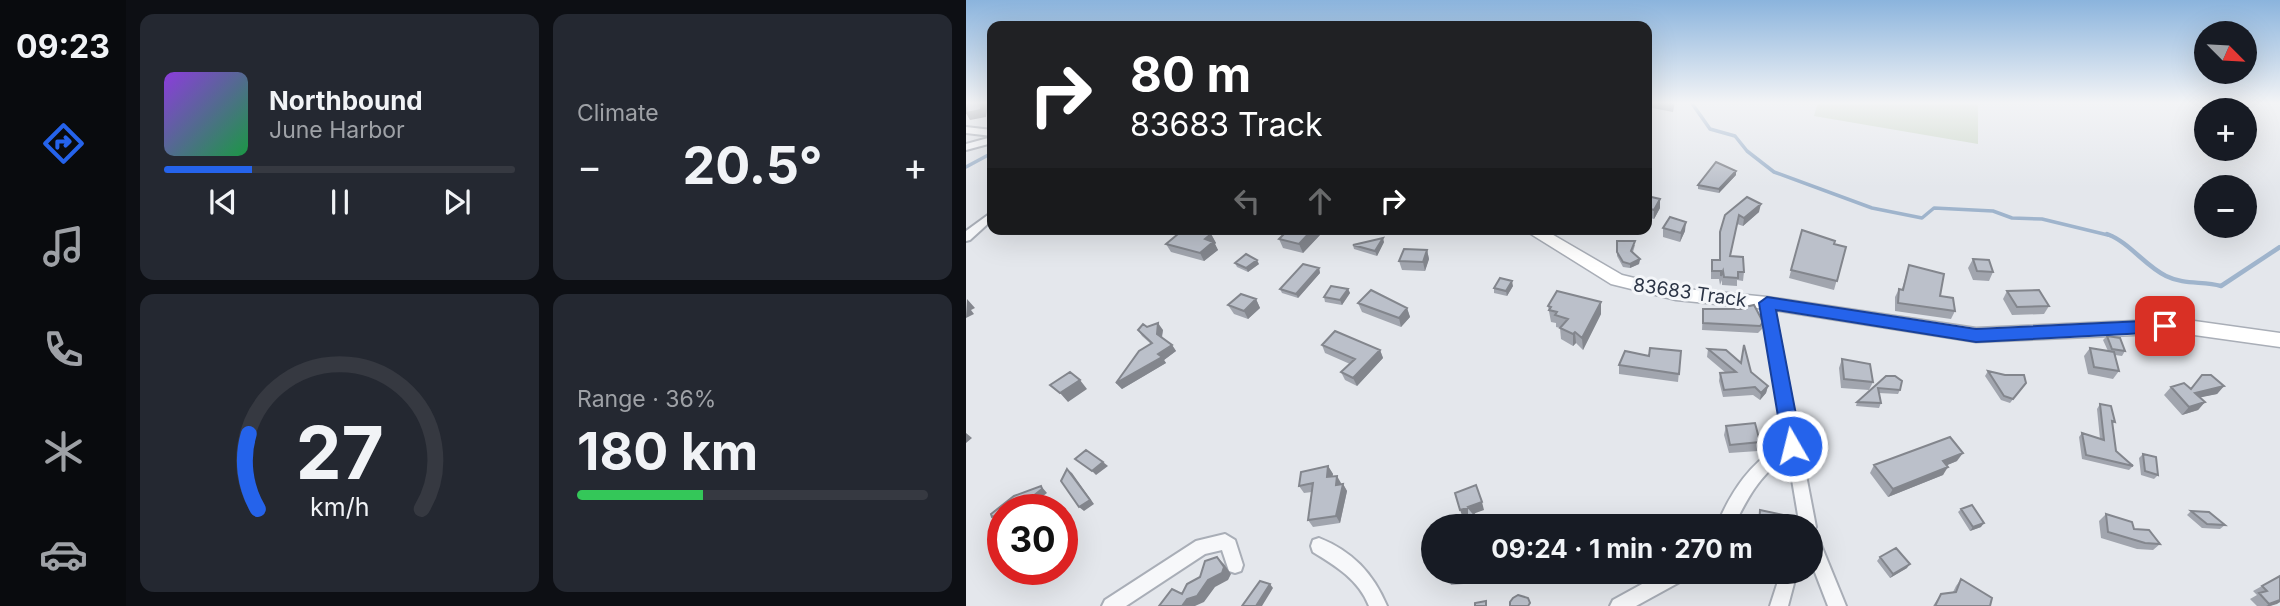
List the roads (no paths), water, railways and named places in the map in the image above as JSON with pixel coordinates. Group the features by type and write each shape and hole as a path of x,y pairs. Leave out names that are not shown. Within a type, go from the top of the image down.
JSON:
{"street":[{"path":"968,130 987,132"},
{"path":"966,147 987,141"},
{"path":"966,237 987,219"},
{"name":"83683 Track","path":"1541,235 1607,275 1631,285 1676,294 1767,303 1976,335 2180,326 2280,340"},
{"path":"1767,303 1805,514"},
{"path":"1731,514 1758,468 1792,446"},
{"path":"1111,606 1202,547 1225,542 1229,545 1235,565"},
{"path":"1319,546 1356,568 1367,581 1378,606"},
{"path":"1823,569 1838,606"},
{"path":"1619,606 1659,584"},
{"path":"1779,606 1785,584"}],"waterway":[{"path":"1715,130 1735,136 1747,151 1774,172 1872,208 1922,218 1934,208 1993,211 2012,218 2042,219 2110,236"},
{"path":"966,167 987,156"},
{"path":"2110,236 2166,276 2180,281 2221,286 2280,247"}]}
